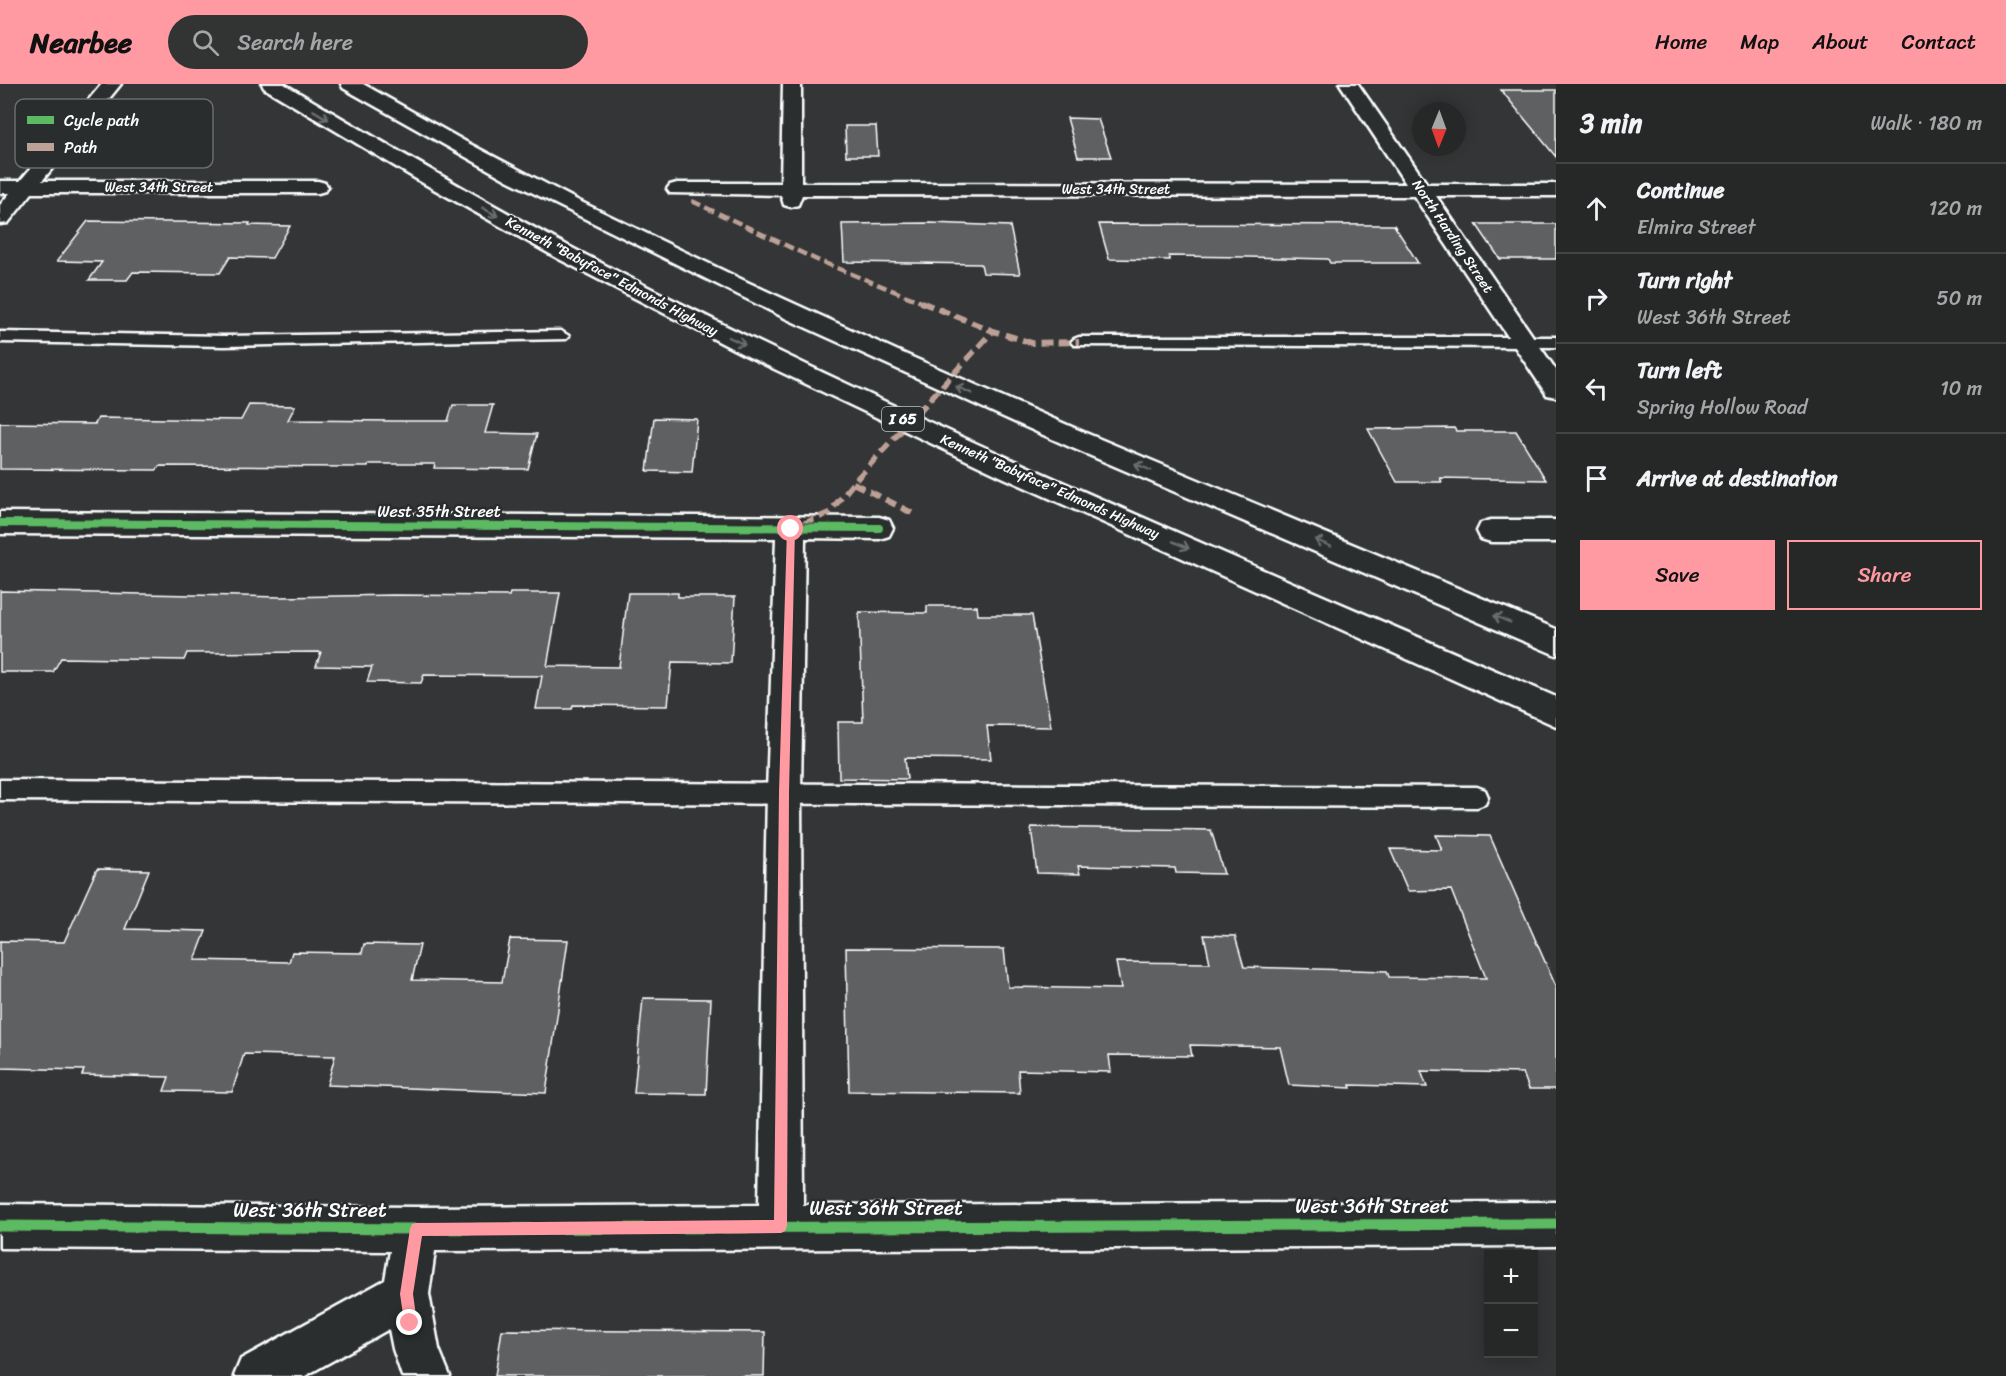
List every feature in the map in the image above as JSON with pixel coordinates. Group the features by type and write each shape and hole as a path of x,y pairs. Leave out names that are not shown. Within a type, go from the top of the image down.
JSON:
{"main road":[{"path":"99,99 112,84"},
{"name":"Kenneth \"Babyface\" Edmonds Highway","path":"271,84 462,196 605,274 752,348 1010,469 1556,712"},
{"path":"350,84 435,133 588,214 848,338 1046,426 1556,642"},
{"path":"791,195 792,84"},
{"name":"North Harding Street","path":"1349,84 1556,389"},
{"path":"0,218 42,168"},
{"name":"West 34th Street","path":"0,187 318,187"},
{"name":"West 34th Street","path":"677,189 791,195 1422,189 1556,190"},
{"name":"West 35th Street","path":"0,523 879,528"},
{"path":"781,1226 784,792 791,529"},
{"path":"1491,531 1556,531"},
{"name":"West 36th Street","path":"0,1226 416,1229 1556,1224"},
{"path":"416,1229 406,1294 410,1323 426,1376"},
{"path":"258,1376 406,1294"}],"lane":[{"path":"0,337 224,341 561,336"},
{"path":"1079,342 1556,342"},
{"path":"0,790 1477,797"}],"building":[{"path":"1501,90 1556,90 1556,157"},
{"path":"1067,118 1098,119 1111,157 1078,157"},
{"path":"845,126 876,126 878,156 846,156"},
{"path":"88,221 250,223 249,225 290,226 272,258 230,257 220,273 133,272 127,280 89,280 102,262 57,261"},
{"path":"930,223 1010,226 1020,274 983,273 981,264 844,262 842,224"},
{"path":"1099,224 1394,225 1418,263 1330,263 1328,259 1169,256 1170,260 1109,259"},
{"path":"1476,224 1556,224 1556,259 1500,259"},
{"path":"249,405 295,406 288,420 448,421 453,405 493,405 485,433 537,434 528,469 434,468 435,464 369,464 368,467 159,466 157,470 0,469 0,423 95,424 98,418 241,420"},
{"path":"654,418 697,419 692,472 647,471"},
{"path":"1454,428 1456,431 1516,431 1546,480 1440,478 1442,482 1397,482 1368,429"},
{"path":"0,591 281,597 509,596 510,593 560,593 547,666 619,667 628,593 678,593 678,597 735,597 731,663 672,662 668,706 573,705 572,709 536,709 542,676 424,675 421,683 367,682 372,667 316,666 321,652 187,653 184,660 61,658 53,672 0,672"},
{"path":"927,606 977,606 978,615 1032,615 1051,727 987,726 991,759 905,758 907,779 839,778 838,722 863,722 859,612 927,613"},
{"path":"1031,827 1211,830 1224,874 1176,873 1175,868 1078,866 1080,874 1037,873"},
{"path":"1436,835 1490,836 1556,987 1556,1089 1529,1089 1523,1073 1421,1071 1427,1087 1350,1085 1351,1088 1289,1085 1280,1047 1190,1045 1192,1056 1109,1055 1111,1072 1018,1070 1020,1093 849,1091 846,948 1004,949 1008,987 1121,989 1116,962 1210,963 1204,935 1235,936 1244,967 1387,971 1389,977 1486,978 1451,890 1408,891 1390,849 1442,850"},
{"path":"97,869 149,870 125,929 206,931 195,960 289,962 292,952 362,953 364,944 420,945 412,980 502,982 510,939 568,940 546,1093 327,1085 335,1056 244,1054 232,1092 164,1091 169,1077 82,1075 84,1070 0,1068 0,941 64,942"},
{"path":"643,998 711,999 706,1094 634,1093"},
{"path":"502,1330 765,1332 764,1376 495,1376"}],"marked path":[{"path":"692,201 817,260 993,331 1032,343 1079,342"},
{"path":"803,524 829,513 853,483 993,331"},
{"path":"853,483 912,513"}],"cycle path":[{"path":"0,523 879,528"},
{"path":"0,1226 416,1229 1556,1224"}],"route":[{"path":"410,1323 406,1294 416,1229 781,1226 784,792 791,529"}]}
